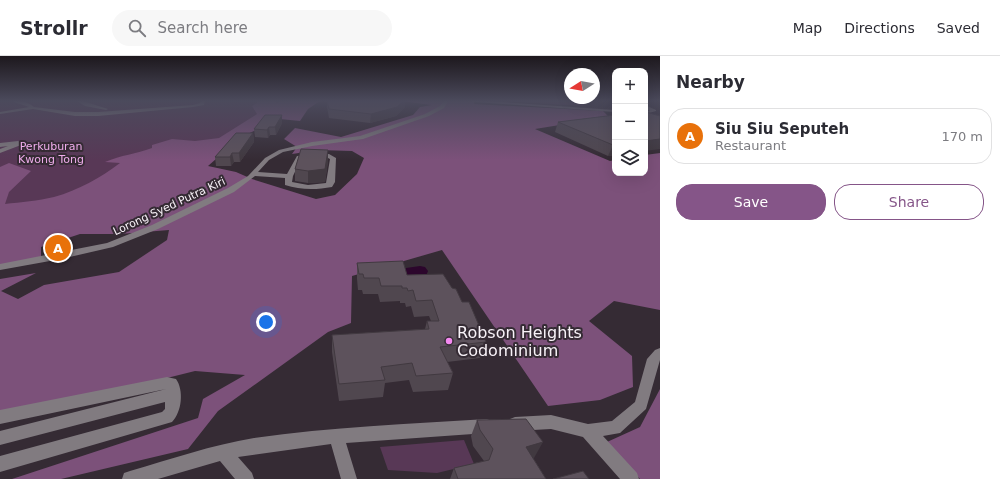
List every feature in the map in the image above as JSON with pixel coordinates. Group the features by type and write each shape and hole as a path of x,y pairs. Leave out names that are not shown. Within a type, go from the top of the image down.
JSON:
{"street":[{"name":"Lorong Syed Putra Kiri","path":"0,267 110,245 138,235 214,199 230,190 252,174 266,159 281,151 312,144 361,138 411,121"},
{"path":"0,145 19,144 0,151"},
{"path":"329,156 333,158 329,185 319,187 292,185 288,182 289,176 299,157 329,156"},
{"path":"252,174 289,176"},
{"path":"130,479 223,452 253,446 336,436 551,422 588,431 615,428 641,405 653,360 660,353"},
{"path":"0,464 167,417 172,412 173,386 171,383 167,383 1,418"},
{"path":"0,438 173,394"},
{"path":"588,431 631,479"},
{"path":"336,436 349,479"},
{"path":"223,452 246,479"}],"green space":[{"name":"Perkuburan Kwong Tong","path":"0,121 270,121 110,192 0,215"},
{"path":"464,440 474,464 437,473 388,470 380,447"}],"shaded area":[{"path":"246,121 276,121 241,137 208,166 236,172 252,179 316,199 335,195 357,174 364,158 352,151 319,150 292,154 297,147 284,139 295,128 341,137 394,121 586,121 535,129 612,161 612,176 648,176 648,155 660,153 660,310 614,301 589,321 632,356 633,387 600,400 548,406 442,250 352,276 351,323 328,332 218,411 188,449 61,479 12,479 198,418 203,399 245,375 195,371 123,389 0,415 0,279 36,273 1,291 18,299 44,285 119,272 167,240 169,230 120,234 80,234 41,247 41,257 0,265 0,167 9,163 31,171 9,192 5,204 36,200 54,197 72,191 105,174 120,163 105,162 152,148 152,145 172,139 195,141 219,138"},
{"path":"420,266 425,267 428,271 426,276 410,279 399,269"},
{"path":"660,389 660,479 640,479 607,442 640,427"}],"building":[{"path":"260,121 279,121 275,127 269,127 267,130 254,129"},
{"path":"612,121 612,145 558,122"},
{"path":"648,121 660,121 660,139 648,141"},
{"path":"236,133 253,133 239,153 232,153 230,157 215,157"},
{"path":"301,149 328,150 325,169 308,171 295,169"},
{"path":"403,261 407,275 443,274 452,288 456,289 462,302 469,302 486,342 440,347 453,373 416,376 412,363 381,367 385,380 339,384 332,335 429,329 427,321 439,321 432,300 416,301 413,290 408,291 407,288 402,288 402,286 381,286 379,278 364,278 363,274 359,274 357,263"},
{"path":"526,419 543,442 526,447 546,479 458,479 454,468 489,460 493,449 480,430 477,420"},
{"path":"583,471 589,479 553,479"}],"place":[{"name":"Siu Siu Seputeh","path":"58,248"},
{"name":"Robson Heights Codominium","path":"449,341"}]}
